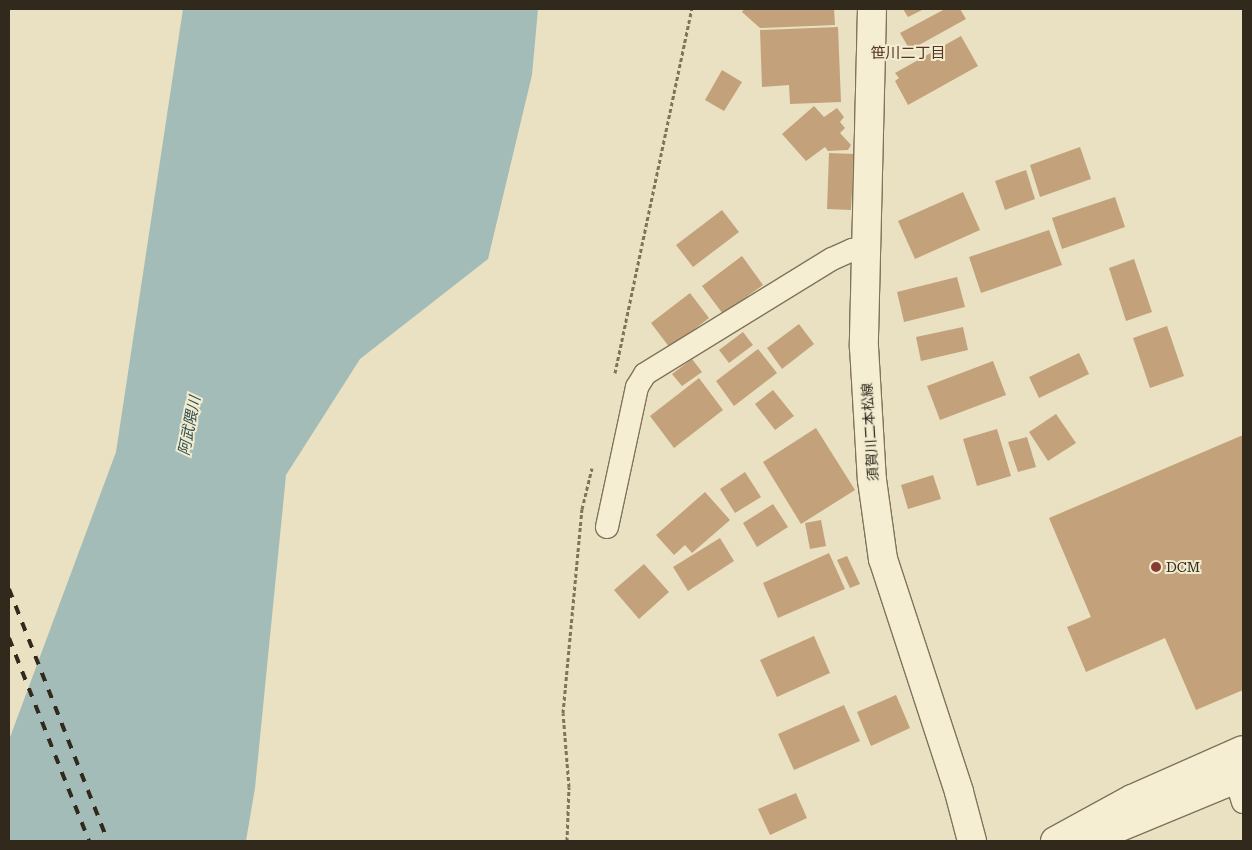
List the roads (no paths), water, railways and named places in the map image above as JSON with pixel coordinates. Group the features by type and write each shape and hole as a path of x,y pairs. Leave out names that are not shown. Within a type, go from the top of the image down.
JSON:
{"main road":[{"name":"須賀川二本松線","path":"872,9 864,347 869,430 884,559 959,792 972,841"},
{"path":"1055,841 1132,799 1243,750"},
{"path":"1086,841 1241,786"}],"street":[{"path":"607,527 637,387 645,374 832,258 866,247"}],"water":[{"name":"阿武隈川","path":"183,9 538,9 532,75 488,259 360,359 286,475 255,788 246,841 9,841 9,740 116,452"}],"railway":[{"path":"9,589 108,841"},
{"path":"9,638 89,841"}],"place":[{"name":"DCM","path":"1156,567"}],"district":[{"name":"笹川二丁目","path":"908,54"}]}
